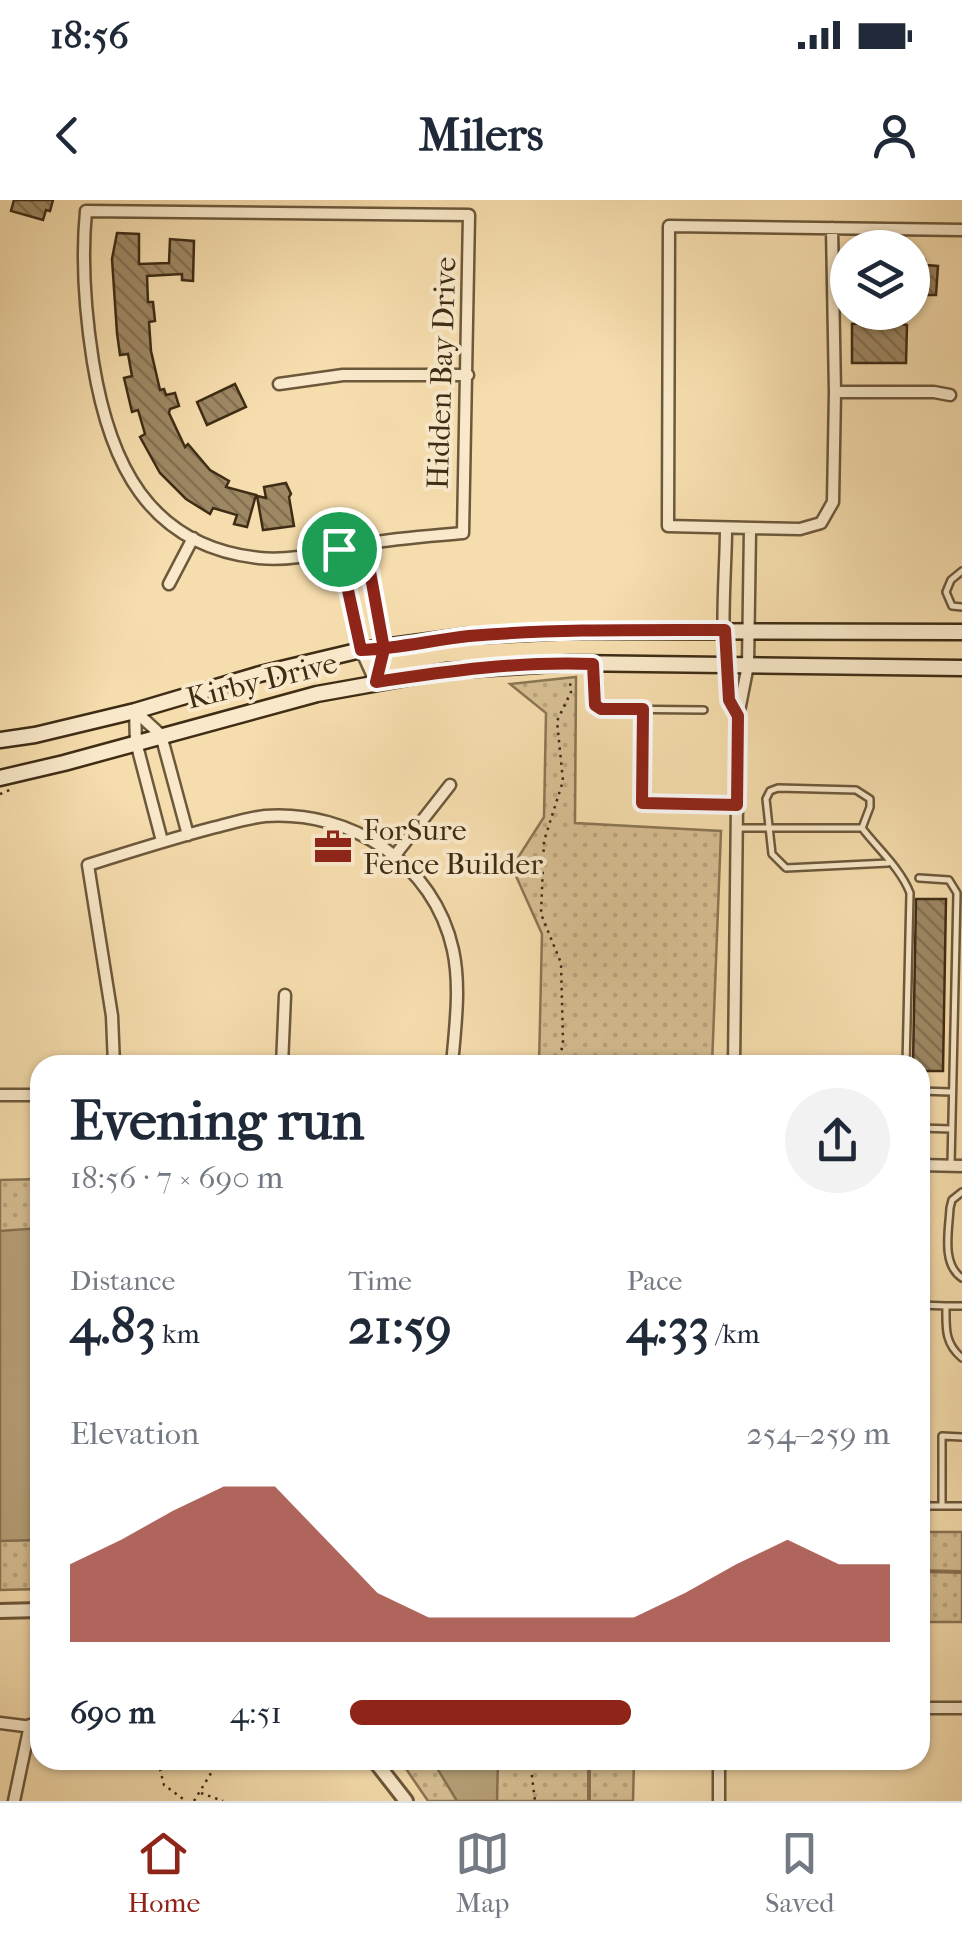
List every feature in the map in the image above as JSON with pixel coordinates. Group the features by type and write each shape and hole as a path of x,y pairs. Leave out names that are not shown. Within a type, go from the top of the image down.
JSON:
{"main road":[{"name":"Kirby Drive","path":"0,740 135,711 260,674 361,650 466,636 569,630 962,632"},
{"name":"Kirby Drive","path":"0,778 376,682 446,671 540,664 962,668"}],"street":[{"name":"Hidden Bay Drive","path":"192,538 163,518 126,474 103,418 89,340 83,246 86,210 469,216 462,532 365,544"},
{"path":"832,228 833,502 821,522 800,530 668,526 669,226 832,228 962,230"},
{"path":"279,384 344,375 468,374"},
{"path":"835,392 950,395"},
{"path":"734,1055 738,716 748,665 750,529"},
{"path":"726,530 726,665 729,700 738,716"},
{"path":"169,584 192,538 259,558 295,557 365,544 384,649 376,682"},
{"path":"339,549 361,650 376,682"},
{"path":"135,711 160,736 188,834"},
{"path":"135,711 136,742 162,841"},
{"path":"396,854 450,785"},
{"path":"114,1055 112,1016 88,865 188,834 260,816 287,815 335,823 396,854 423,886 453,950 456,1008 453,1055"},
{"path":"282,1055 285,996"},
{"path":"0,1095 30,1095"},
{"path":"930,1165 956,1166"},
{"path":"0,1612 30,1610"},
{"path":"930,1708 962,1708"},
{"path":"0,1723 30,1726"},
{"path":"14,1801 30,1744"},
{"path":"382,1770 406,1801"},
{"path":"719,1770 719,1801"}],"lane":[{"path":"962,572 951,580 946,592 952,606 962,607"},
{"path":"593,664 595,705 601,709 704,710"},
{"path":"643,709 642,803 737,805"},
{"path":"862,828 870,807 868,795 856,790 778,788 766,798 772,854 786,868 888,863"},
{"path":"736,828 862,828"},
{"path":"862,828 888,863 904,875 910,893 906,1055"},
{"path":"919,878 949,880 954,885 958,972 951,1129 956,1166"},
{"path":"930,1091 951,1092"},
{"path":"930,1128 951,1129"},
{"path":"962,1192 952,1200 950,1208 949,1258 951,1268 962,1278"},
{"path":"930,1306 962,1306"},
{"path":"946,1306 948,1343 962,1358"},
{"path":"942,1506 942,1436 962,1436"},
{"path":"930,1506 962,1506"}],"path":[{"path":"561,1055 561,963 541,914 544,842 563,781 557,721 571,692 570,682"},
{"path":"160,1770 164,1785 186,1801"},
{"path":"194,1801 213,1770"},
{"path":"531,1770 535,1801"},
{"path":"200,1792 223,1801"}],"shaded area":[{"path":"576,677 575,823 721,831 712,1055 539,1055 542,934 512,867 544,817 546,713 510,684"},
{"path":"30,1179 30,1589 0,1590 0,1180"},
{"path":"30,1229 30,1540 0,1541 0,1231"},
{"path":"930,1532 962,1532 962,1622 930,1622"},
{"path":"407,1770 634,1770 633,1801 428,1801"},
{"path":"438,1770 498,1770 497,1801 457,1801"}],"building":[{"path":"14,200 53,200 43,220 11,211"},
{"path":"117,233 139,234 139,264 169,263 170,239 194,241 193,281 182,280 182,274 147,276 148,302 153,302 155,321 149,322 151,351 160,390 164,389 166,395 175,393 179,406 169,413 185,447 188,444 210,470 229,481 226,487 256,495 247,527 234,524 237,515 213,508 210,514 186,499 160,473 140,437 145,434 138,410 132,412 124,378 132,376 128,354 120,355 117,333 112,259"},
{"path":"930,265 938,266 936,295 930,295"},
{"path":"852,330 907,330 906,363 852,363"},
{"path":"235,384 246,407 207,425 197,402"},
{"path":"286,483 294,526 263,530 257,496 266,498 264,487"},
{"path":"916,899 946,899 943,1071 930,1071 930,1055 913,1055"}],"waterway":[{"path":"930,1571 962,1572"},
{"path":"589,1770 589,1801"}],"place":[{"name":"ForSure Fence Builder","path":"333,847"}],"route":[{"path":"339,549 361,650 384,649 466,636 569,630 725,630 729,700 738,716 737,805 642,803 643,709 601,709 595,705 593,664 446,671 376,682 384,649 365,544 339,549"}]}
